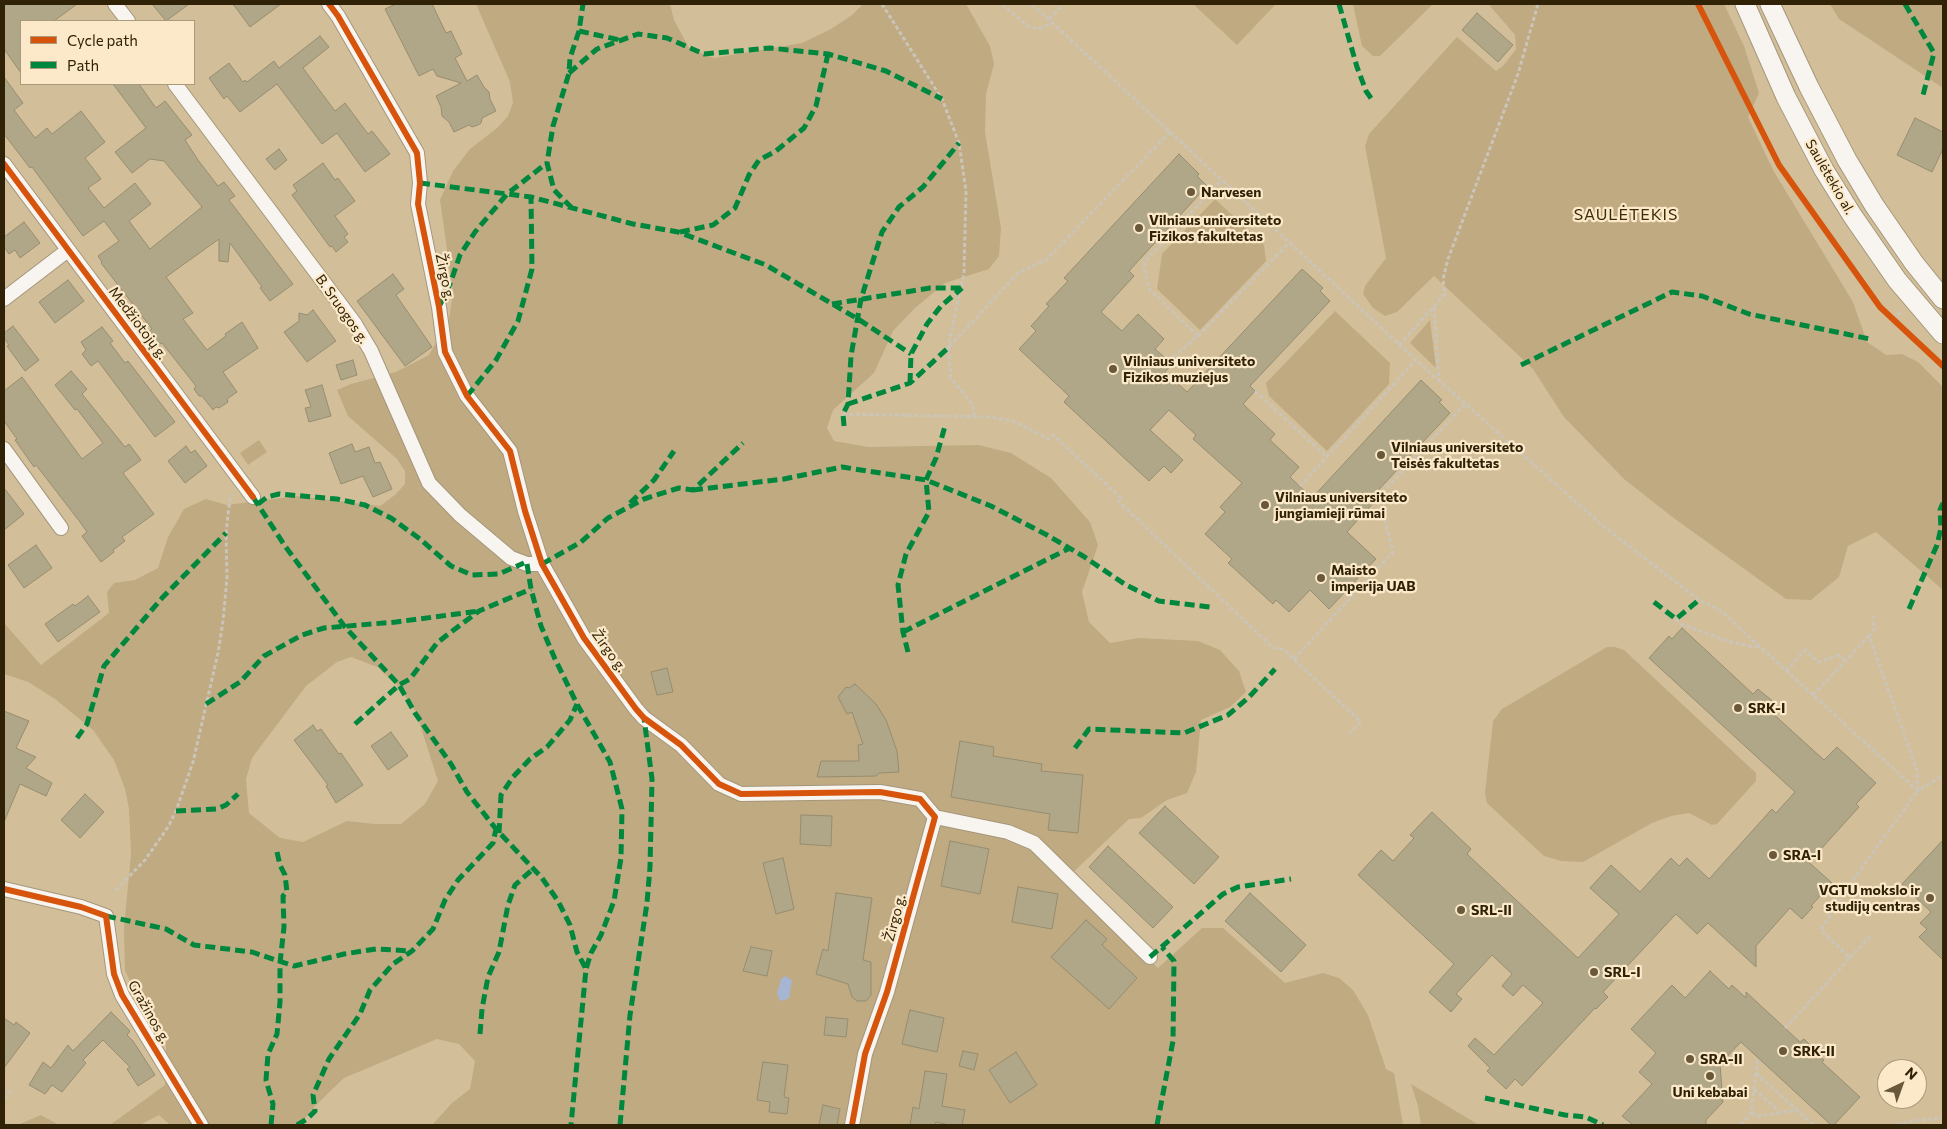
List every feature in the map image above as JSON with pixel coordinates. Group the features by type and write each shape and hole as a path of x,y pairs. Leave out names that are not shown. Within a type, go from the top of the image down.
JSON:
{"main road":[{"name":"Saulėtekio al.","path":"1745,4 1786,97 1824,170 1852,215 1897,280 1943,334"},
{"name":"Saulėtekio al.","path":"1770,4 1809,87 1847,160 1874,205 1914,263 1943,299"}],"street":[{"path":"115,4 127,20"},
{"name":"Žirgo g.","path":"329,4 338,16 417,153 420,183 418,204 439,307 445,352 468,396 510,451 542,564 584,638 636,709 644,718 681,745 719,784 741,794 880,792 920,798 935,816 887,992 865,1054 852,1125"},
{"name":"B. Sruogos g.","path":"176,85 355,324 372,351 429,483 460,515 511,558 527,564 542,564"},
{"name":"Medžiotojų g.","path":"4,164 253,496"},
{"path":"4,299 68,250"},
{"path":"4,449 61,528"},
{"path":"935,816 1008,832 1034,843 1150,958"},
{"name":"Gražinos g.","path":"4,889 81,907 106,916 114,974 122,995 201,1125"}],"path":[{"path":"882,4 942,99 959,143 966,191 964,273 948,348 951,378 973,404 974,416"},
{"path":"1002,4 1028,26 1038,29 1053,24"},
{"path":"1032,4 1288,243 1465,404 1603,526 1699,600 1720,610 1918,791"},
{"path":"1049,20 1064,4"},
{"path":"1400,345 1445,294 1443,279 1448,259 1518,74 1538,4"},
{"path":"948,348 1018,273 1046,260 1170,132"},
{"path":"1198,336 1150,290 1144,262 1222,180"},
{"path":"1168,361 1198,336 1288,243"},
{"path":"1434,306 1439,380"},
{"path":"1300,486 1416,360"},
{"path":"1255,391 1327,457"},
{"path":"1294,659 1393,552 1379,496 1465,404"},
{"path":"843,414 974,416 1012,421 1049,439 1053,435 1121,498 1118,501 1274,648 1283,649 1361,722 1348,736"},
{"path":"116,890 145,860 164,834 187,784 218,653 223,621 226,578 226,533 230,497 240,479"},
{"path":"1812,695 1874,630 1873,614"},
{"path":"1676,620 1680,624 1731,642 1762,648"},
{"path":"1869,636 1917,770 1918,791"},
{"path":"1786,671 1805,650 1818,662 1840,655 1845,660"},
{"path":"1850,958 1821,930 1852,881 1918,791 1943,775"},
{"path":"1785,1028 1871,935"},
{"path":"1742,1125 1751,1113 1758,1058"},
{"path":"1756,1072 1814,1125"},
{"path":"4,1098 13,1088"},
{"path":"1754,1089 1780,1112"},
{"path":"1751,1113 1760,1116 1796,1110"},
{"path":"1896,1125 1912,1121 1943,1118"}],"shaded area":[{"path":"476,4 670,4 674,20 689,48 714,58 802,43 831,29 852,15 863,4 966,4 990,46 994,64 986,94 985,132 1001,228 999,256 989,269 945,283 915,308 893,331 874,373 833,410 827,428 834,441 868,447 979,445 1011,453 1051,478 1090,522 1098,545 1082,592 1089,622 1110,643 1139,638 1198,641 1220,650 1239,671 1246,692 1230,707 1201,720 1196,772 1187,793 1167,800 1141,818 1129,819 1065,880 1158,968 1202,928 1223,928 1285,983 1323,973 1339,978 1353,990 1368,1015 1386,1069 1394,1073 1403,1125 432,1125 452,1103 470,1089 475,1061 459,1044 437,1039 344,1078 316,1105 300,1125 170,1125 159,1115 140,1125 110,1125 165,1085 166,1041 157,1024 140,1001 125,971 124,928 131,854 129,809 125,789 114,760 93,730 55,699 28,682 4,674 4,623 41,665 109,613 107,592 114,583 135,580 158,568 168,537 184,509 206,499 227,505 296,496 380,506 396,494 405,484 405,471 397,459 348,416 337,390 351,384 396,372 429,355 449,320 453,292 440,200 453,171 470,149 497,128 508,116 513,103 510,82","holes":["351,657 377,667 396,684 416,712 438,781 425,804 401,824 347,821 303,842 280,838 249,813 246,779 252,758 306,686 337,662"]},
{"path":"1193,4 1276,4 1237,45"},
{"path":"1353,4 1433,4 1380,56 1373,56 1362,46"},
{"path":"1492,4 1724,4 1744,46 1759,93 1748,117 1773,170 1853,302 1867,342 1886,355 1902,354 1918,362 1943,387 1943,590 1876,532 1848,546 1839,577 1811,600 1786,599 1671,516 1624,479 1564,417 1533,369 1434,276 1397,312 1385,316 1373,308 1363,294 1365,286 1386,258 1365,146 1369,134 1457,37 1496,71 1504,65 1516,49 1515,35 1490,6"},
{"path":"1830,4 1943,4 1943,88 1839,19"},
{"path":"1215,199 1264,245 1266,261 1200,330 1157,289 1162,254"},
{"path":"1335,311 1390,363 1389,384 1327,451 1269,396 1266,383"},
{"path":"1430,320 1436,368 1410,343"},
{"path":"259,440 267,452 248,465 240,453"},
{"path":"1607,647 1624,650 1756,773 1756,781 1717,824 1712,825 1689,813 1671,816 1652,823 1583,862 1561,861 1544,856 1487,803 1485,793 1493,721 1502,709"},
{"path":"1411,1084 1479,1125 1421,1125 1418,1106"},
{"path":"41,1115 59,1125 17,1125"}],"water":[{"path":"785,976 792,980 789,998 783,1001 779,999 777,993 781,979"}],"building":[{"path":"4,4 77,4 55,20 20,20 20,72 4,49"},
{"path":"152,4 189,4 167,20 165,20"},
{"path":"233,4 281,4 250,27"},
{"path":"396,4 432,4 446,33 451,31 462,54 455,58 467,81 477,75 489,92 496,111 482,118 481,123 478,125 472,127 469,125 454,132 449,122 442,116 441,107 436,96 461,83 437,76 433,69 419,76 385,9"},
{"path":"1477,13 1513,45 1498,62 1462,30"},
{"path":"320,36 329,47 303,68 335,111 345,103 368,134 372,131 390,154 365,172 337,133 322,144 277,84 240,112 227,96 224,99 209,78 229,63 243,82 245,80 247,82 274,61 279,68"},
{"path":"4,77 23,103 14,110 35,138 47,128 52,134 81,111 105,142 85,158 101,179 88,188 104,208 135,183 151,204 129,221 150,249 202,207 164,161 150,159 132,173 115,152 146,128 114,85 140,85 156,108 165,101 192,135 185,140 198,160 218,186 224,182 235,196 229,200 293,284 270,301 230,243 228,262 219,261 219,239 166,277 193,313 183,319 207,350 242,322 258,348 223,372 237,392 227,399 228,402 213,410 202,396 199,396 194,389 196,386 162,343 157,346 147,333 152,329 101,263 98,256 119,241 104,221 83,236 32,167 30,168 4,134"},
{"path":"1915,118 1943,132 1943,149 1932,172 1897,155"},
{"path":"279,149 287,160 275,170 266,159"},
{"path":"1179,154 1199,174 1197,176 1207,186 1129,271 1134,276 1101,312 1122,331 1138,314 1164,339 1155,349 1172,364 1165,372 1187,392 1302,269 1323,288 1320,291 1330,301 1250,386 1255,391 1243,404 1275,434 1270,440 1299,467 1290,477 1312,498 1421,380 1442,400 1439,402 1450,413 1371,498 1375,501 1347,532 1376,559 1329,609 1310,590 1289,612 1276,600 1273,604 1228,563 1232,559 1205,534 1225,512 1220,507 1242,483 1193,439 1196,435 1169,410 1150,430 1183,460 1171,473 1164,466 1149,481 1064,402 1069,396 1019,349 1036,331 1031,326 1049,306 1046,304 1068,281 1064,278"},
{"path":"323,163 335,180 338,178 355,201 335,216 348,234 344,237 348,242 336,252 332,246 330,247 292,195 297,191 293,185"},
{"path":"24,222 40,243 20,258 15,250 9,254 4,247 4,237"},
{"path":"393,274 404,289 396,295 432,347 405,366 357,301"},
{"path":"68,280 84,301 55,323 39,302"},
{"path":"313,310 336,341 307,362 284,332 299,321 299,313 307,315"},
{"path":"13,326 39,360 25,371 7,346 9,345 4,338 4,333"},
{"path":"102,327 113,341 110,343 125,363 128,361 175,422 155,437 98,361 91,366 82,354 86,350 81,342"},
{"path":"353,360 357,375 341,380 336,365"},
{"path":"71,371 87,389 82,394 125,447 129,444 141,460 123,473 154,514 122,537 125,541 101,562 82,536 87,532 36,465 34,467 4,421 4,391 22,377 82,459 103,443 77,409 75,410 55,385"},
{"path":"322,385 331,416 309,422 305,408 311,407 305,390"},
{"path":"352,444 355,452 369,447 375,463 380,462 392,489 373,497 363,476 341,484 329,453"},
{"path":"186,446 191,453 195,450 207,466 185,483 168,461"},
{"path":"4,488 24,514 4,530"},
{"path":"36,545 52,568 24,588 8,565"},
{"path":"88,596 100,612 58,642 45,624"},
{"path":"1682,628 1753,694 1758,689 1776,704 1770,711 1824,760 1837,747 1876,783 1856,804 1859,807 1812,859 1804,858 1832,883 1802,919 1790,908 1756,946 1756,967 1708,923 1697,934 1676,914 1603,992 1608,997 1595,1008 1522,1086 1515,1079 1506,1089 1487,1071 1490,1068 1468,1046 1475,1038 1494,1055 1543,1003 1523,985 1513,996 1502,986 1512,974 1492,955 1456,994 1462,999 1451,1012 1429,992 1454,964 1358,875 1381,850 1393,861 1414,838 1410,835 1432,812 1471,849 1467,854 1578,958 1619,914 1590,888 1611,865 1640,892 1671,858 1679,866 1687,858 1709,879 1772,809 1776,813 1795,792 1649,658 1669,636 1672,639"},
{"path":"667,668 673,692 657,695 651,672"},
{"path":"855,684 876,704 886,720 897,751 899,772 879,773 876,776 817,777 821,761 859,761 858,745 863,744 852,712 847,714 838,697 846,687 849,688"},
{"path":"4,711 29,721 16,748 36,757 26,768 52,783 46,796 20,784 4,822"},
{"path":"313,725 317,731 321,729 339,754 341,753 363,785 336,803 326,786 328,785 294,740"},
{"path":"391,732 408,756 388,770 371,746"},
{"path":"960,741 994,747 993,756 1042,764 1041,771 1083,775 1078,833 1048,830 1050,814 951,797"},
{"path":"85,794 104,812 80,838 61,820"},
{"path":"1165,806 1219,857 1194,884 1139,833"},
{"path":"801,815 832,816 831,846 800,844"},
{"name":"VGTU mokslo ir studijų centras","path":"1943,840 1943,960 1919,937 1927,929 1920,923 1931,912 1902,884"},
{"path":"950,841 989,849 980,894 941,886"},
{"path":"1108,846 1173,907 1153,928 1089,867"},
{"path":"783,858 794,909 776,914 763,863"},
{"path":"1018,887 1058,894 1052,929 1012,922"},
{"path":"836,893 872,898 863,960 871,962 871,995 866,1001 857,1001 852,997 848,984 816,974 823,949 828,951"},
{"path":"1250,893 1306,945 1281,972 1225,921"},
{"path":"1086,920 1107,939 1102,945 1137,978 1109,1009 1051,957"},
{"path":"751,947 772,951 767,976 743,971"},
{"path":"1710,971 1729,989 1732,985 1746,998 1746,992 1800,1042 1804,1039 1819,1054 1818,1056 1824,1060 1822,1062 1860,1097 1834,1125 1831,1125 1741,1042 1720,1064 1723,1102 1706,1120 1706,1125 1633,1125 1622,1116 1652,1084 1639,1072 1656,1053 1631,1029 1672,985 1685,998"},
{"path":"910,1010 944,1018 937,1052 902,1044"},
{"path":"111,1012 130,1031 127,1035 155,1075 138,1086 127,1069 130,1067 103,1040 83,1060 86,1063 62,1092 52,1085 45,1094 29,1085 43,1062 51,1068 68,1045 73,1051"},
{"path":"826,1017 848,1019 846,1037 824,1035"},
{"path":"4,1018 14,1025 16,1022 30,1033 4,1068"},
{"path":"963,1051 978,1054 974,1070 959,1066"},
{"path":"1016,1052 1037,1085 1010,1103 989,1070"},
{"path":"763,1062 788,1065 784,1097 789,1098 787,1114 769,1112 770,1102 757,1100"},
{"path":"925,1071 947,1074 942,1106 965,1110 962,1125 936,1122 935,1125 910,1125 913,1107 919,1109"},
{"path":"823,1105 840,1109 837,1125 819,1125"}],"marked path":[{"path":"572,208 554,190 547,163 553,126 569,73 570,58 579,31 583,4"},
{"path":"1339,4 1357,67 1366,91 1373,101"},
{"path":"1905,4 1934,53 1922,99"},
{"path":"579,31 620,40"},
{"path":"569,73 597,49 638,34 667,38 704,54 770,48 828,54 886,71 942,99"},
{"path":"680,232 713,225 735,208 749,175 759,160 776,151 804,128 816,106 828,54"},
{"path":"844,426 843,414 848,404 851,356 861,299 882,232 899,207 923,187 959,143"},
{"path":"440,305 460,255 475,232 507,194 547,163"},
{"path":"420,183 531,197 633,224 678,232 766,265 858,319 911,354"},
{"path":"467,396 496,360 518,321 532,269 531,197"},
{"path":"832,304 930,288 962,288"},
{"path":"910,383 911,354 927,324 941,306 962,288"},
{"path":"1521,365 1672,292 1702,296 1749,314 1870,339"},
{"path":"848,404 910,383 948,348"},
{"path":"908,652 903,632 898,585 906,554 929,512 926,480 936,458 945,426"},
{"path":"542,564 581,542 608,518 644,499 679,488 693,490 743,443"},
{"path":"630,503 654,480 674,451"},
{"path":"693,490 784,479 842,467 926,480 991,506 1047,535 1083,556 1126,585 1159,601 1210,607"},
{"path":"258,504 267,497 279,494 337,499 365,505 391,518 420,539 451,566 472,575 499,574 524,563"},
{"path":"253,497 285,546 345,627 399,685 415,713 451,764 467,792 496,829 542,878 558,901 570,925 577,952 586,969"},
{"path":"1909,609 1937,545 1941,528 1940,510 1943,503"},
{"path":"77,738 87,724 104,666 162,598 226,533"},
{"path":"903,632 1070,548"},
{"path":"527,564 531,589 541,626 577,704 610,762 622,809 621,858 614,901 586,969 571,1125"},
{"path":"355,724 399,685 410,679 437,643 447,635 479,611 531,589"},
{"path":"1654,602 1676,619 1699,600"},
{"path":"206,704 240,682 264,656 302,635 324,628 396,622 479,611"},
{"path":"1075,748 1089,729 1184,733 1228,715 1249,697 1275,669"},
{"path":"499,833 501,795 513,777 530,759 547,747 570,720 577,704"},
{"path":"620,1125 630,1015 647,903 650,867 652,779 644,718"},
{"path":"176,811 217,809 226,805 238,794"},
{"path":"297,1125 315,1111 313,1095 329,1059 360,1014 370,990 393,964 412,951 433,929 445,900 458,880 493,843 496,829"},
{"path":"271,1125 273,1104 266,1080 268,1054 277,1034 280,1002 280,963 284,927 283,896 287,892 285,875 277,852"},
{"path":"480,1034 488,977 499,952 508,905 515,885 533,869"},
{"path":"1150,957 1223,894 1238,887 1291,879"},
{"path":"106,916 166,929 194,945 252,952 294,966 344,954 376,949 412,951"},
{"path":"1157,1125 1173,1041 1174,961 1162,947"},
{"path":"1485,1098 1565,1115 1586,1117 1603,1125"}],"cycle path":[{"path":"329,4 338,16 417,153 420,183 418,204 439,307 445,352 467,396 510,451 525,511 542,564 584,638 636,709 644,718 681,745 719,784 741,794 880,792 920,799 935,817 887,992 865,1054 852,1125"},
{"path":"1698,4 1779,165 1880,307 1943,366"},
{"path":"4,164 253,497"},
{"path":"4,889 81,907 106,916 114,974 122,995 201,1125"}],"place":[{"name":"Narvesen","path":"1191,192"},
{"name":"Vilniaus universiteto Fizikos fakultetas","path":"1139,228"},
{"name":"Vilniaus universiteto Fizikos muziejus","path":"1113,369"},
{"name":"Vilniaus universiteto Teisės fakultetas","path":"1381,455"},
{"name":"Vilniaus universiteto jungiamieji rūmai","path":"1265,505"},
{"name":"Maisto imperija UAB","path":"1321,578"},
{"name":"SRK-I","path":"1738,708"},
{"name":"SRA-I","path":"1773,855"},
{"name":"VGTU mokslo ir studijų centras","path":"1930,898"},
{"name":"SRL-II","path":"1461,910"},
{"name":"SRL-I","path":"1594,972"},
{"name":"SRK-II","path":"1783,1051"},
{"name":"SRA-II","path":"1690,1059"},
{"name":"Uni kebabai","path":"1710,1076"}],"district":[{"name":"SAULĖTEKIS","path":"1626,215"}]}
